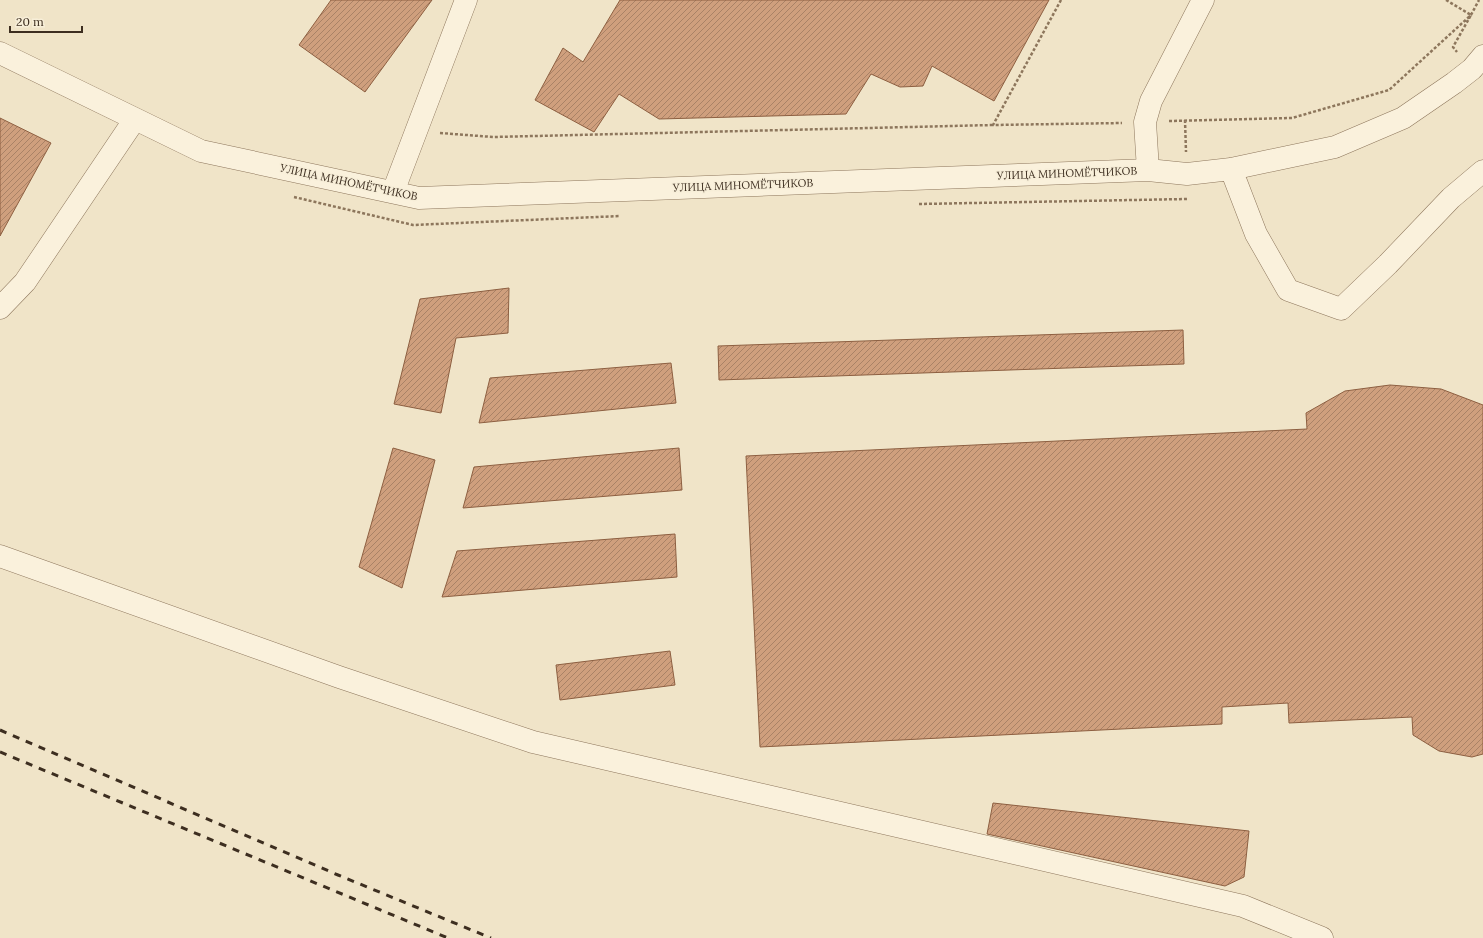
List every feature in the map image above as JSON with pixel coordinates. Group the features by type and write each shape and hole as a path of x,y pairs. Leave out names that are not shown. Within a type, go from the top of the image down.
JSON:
{"street":[{"path":"393,192 466,0"},
{"path":"1148,170 1145,122 1152,101 1203,0"},
{"name":"УЛИЦА МИНОМЁТЧИКОВ","path":"0,53 202,151 419,198 1148,170 1187,174 1231,169 1335,147 1403,118 1454,83 1478,63"},
{"path":"0,308 25,282 135,119"},
{"path":"1231,169 1256,234 1288,290 1341,308 1388,264 1451,198 1483,171"},
{"path":"0,556 339,677 533,742 1243,906 1322,938"}],"path":[{"path":"993,125 1061,0"},
{"path":"1446,0 1471,15"},
{"path":"1478,63 1452,47 1479,0"},
{"path":"417,132 493,137 1292,118 1389,90 1471,15"}],"building":[{"path":"331,0 432,0 365,92 299,45"},
{"path":"620,0 1049,0 994,101 932,66 923,86 900,87 871,74 846,114 659,119 619,94 594,132 535,100 563,48 583,62"},
{"path":"0,118 51,143 0,236"},
{"path":"509,288 508,333 456,338 441,413 394,404 420,299"},
{"path":"1183,330 1184,364 719,380 718,346"},
{"path":"671,363 676,403 479,423 490,378"},
{"path":"1390,385 1441,389 1483,405 1483,754 1472,757 1439,751 1413,735 1412,717 1289,723 1288,703 1222,707 1222,724 760,747 746,456 1307,429 1306,413 1345,391"},
{"path":"393,448 435,460 402,588 359,567"},
{"path":"679,448 682,490 463,508 474,467"},
{"path":"675,534 677,577 442,597 457,551"},
{"path":"670,651 675,685 560,700 556,665"},
{"path":"993,803 1249,831 1244,877 1225,886 987,834"}],"railway":[{"path":"0,730 338,875 491,938"},
{"path":"0,752 448,938"}]}
